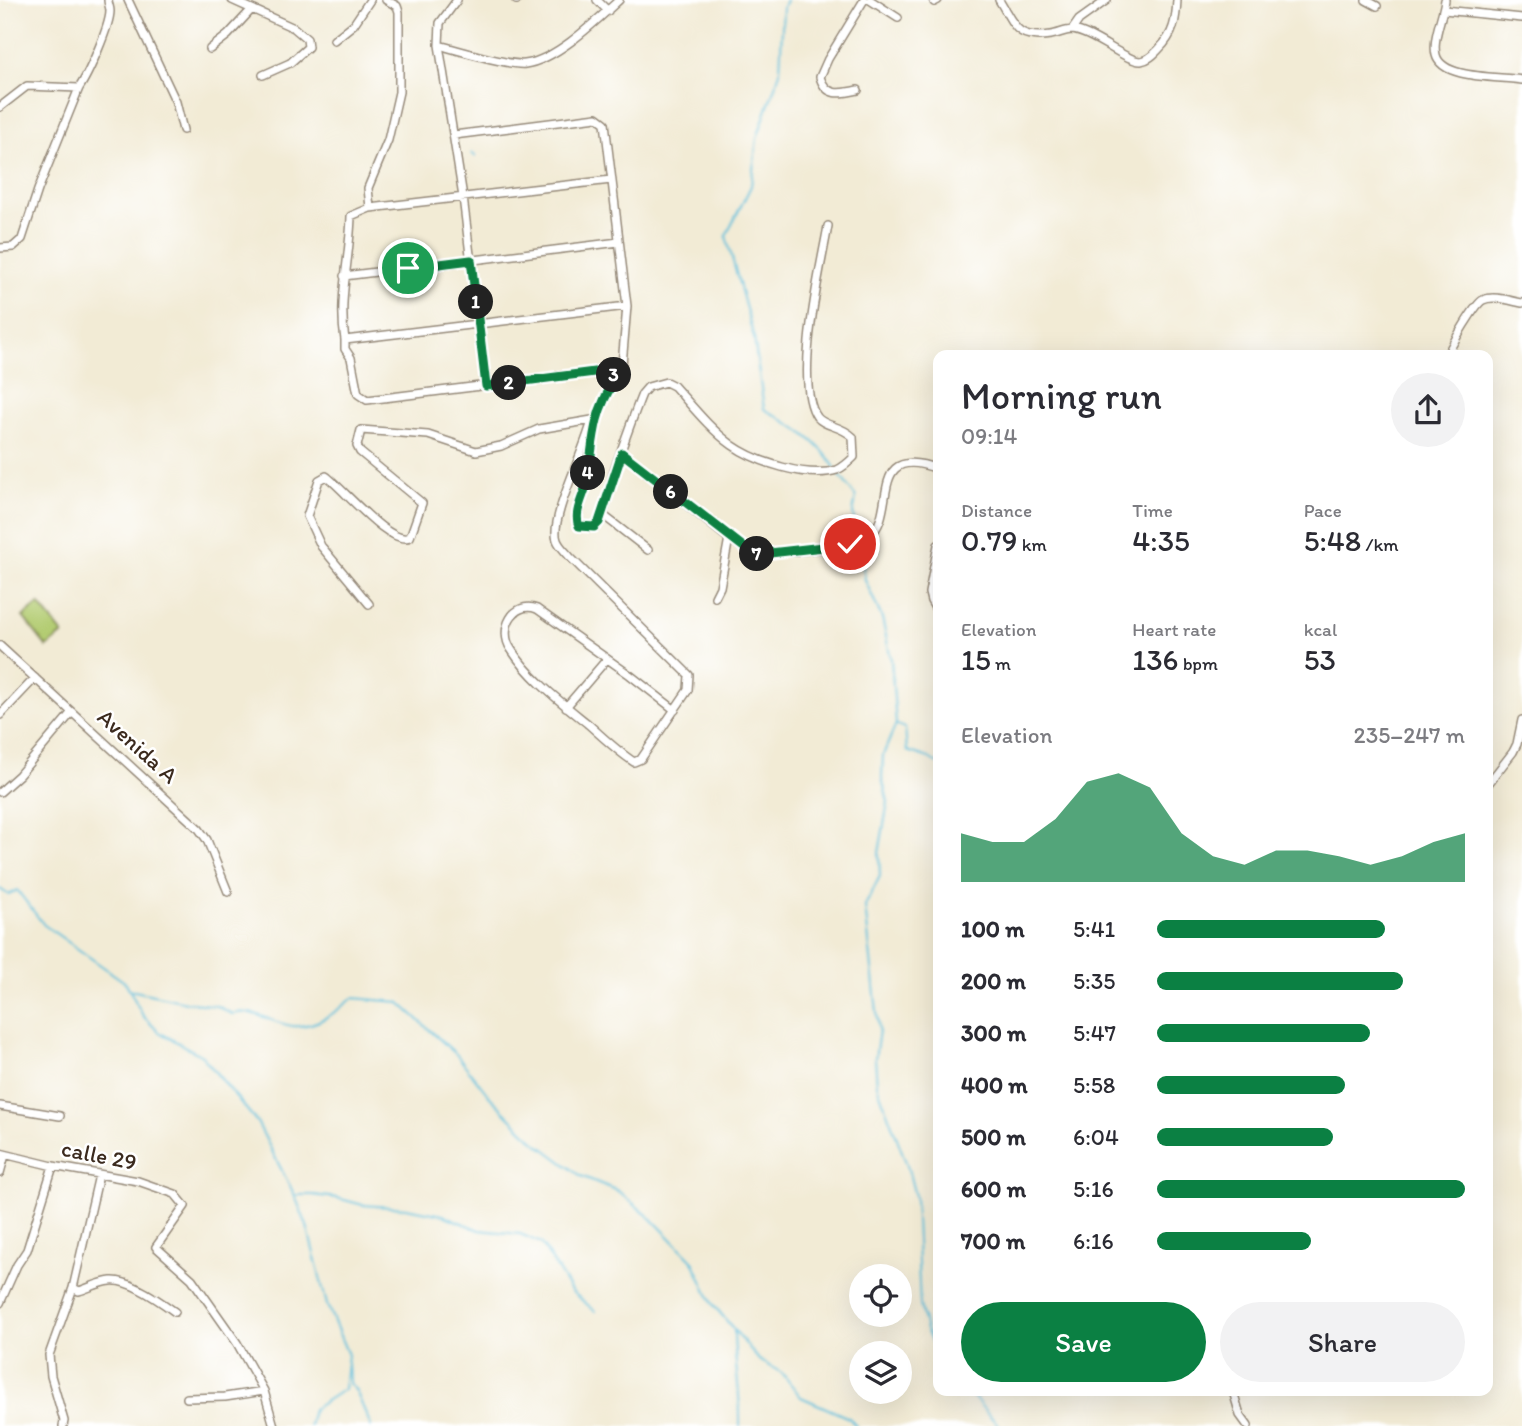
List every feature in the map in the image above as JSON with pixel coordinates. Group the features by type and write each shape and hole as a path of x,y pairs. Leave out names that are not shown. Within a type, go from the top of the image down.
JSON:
{"street":[{"path":"0,248 13,247 22,239 38,190 79,88 88,76 107,25 110,12 107,0"},
{"path":"128,0 176,103 183,131"},
{"path":"232,0 295,28 307,39 308,47 299,57 263,75"},
{"path":"334,40 354,23 370,0"},
{"path":"370,208 368,188 388,140 399,92 399,12 397,6 386,0"},
{"path":"457,0 440,23 439,45 463,197 486,386"},
{"path":"597,0 608,10"},
{"path":"439,45 523,64 547,56 579,35 619,0"},
{"path":"858,90 838,94 830,92 825,89 820,77 864,0"},
{"path":"870,0 898,18"},
{"path":"999,0 1011,23 1021,33 1041,36 1072,30 1106,43 1130,58 1142,61 1150,58 1172,34 1177,0"},
{"path":"1072,30 1079,20 1107,0"},
{"path":"1366,0 1377,6"},
{"path":"1445,0 1436,53 1441,64 1458,73 1522,80"},
{"path":"210,50 252,9"},
{"path":"1444,10 1522,19"},
{"path":"0,107 27,86 79,88"},
{"path":"454,135 597,117 605,123 627,306 622,365 594,420 558,513 555,528 557,541 570,557 689,675 688,690 675,710 641,759 634,762 566,707 533,675 509,647 505,630 509,619 519,610 529,606 537,609 675,710"},
{"path":"611,180 370,208 351,216 342,323 345,349 351,358 359,394 366,400 602,371 617,376"},
{"path":"594,420 588,475 577,522 579,526 594,527 603,515 614,472 642,394 648,387 666,383 674,386 731,444 755,458 801,470 835,470 854,457 853,438 844,429 822,422 812,407 807,383 811,331 828,226"},
{"path":"344,276 619,242"},
{"path":"1449,350 1477,304 1483,300 1491,298 1522,303"},
{"path":"345,340 627,306"},
{"path":"369,604 321,546 307,516 319,480 326,476 373,520 399,539 410,537 422,503 360,452 357,446 361,430 432,436 476,450 501,446 539,429 594,420"},
{"path":"622,453 729,538 750,552 758,554 841,546 861,540 873,533 890,476 895,469 914,462 933,468"},
{"path":"603,515 648,550"},
{"path":"715,597 720,587 729,538"},
{"path":"933,572 929,593 933,604"},
{"name":"Avenida A","path":"0,646 199,829 207,840 228,892"},
{"path":"566,707 607,659"},
{"path":"0,715 35,678"},
{"path":"0,792 19,775 72,712"},
{"path":"1493,778 1513,752 1522,720"},
{"path":"0,1106 60,1116"},
{"path":"0,1173 3,1154"},
{"name":"calle 29","path":"3,1154 138,1181 175,1194 185,1206 156,1247 192,1279 237,1343 264,1391"},
{"path":"0,1303 10,1286 17,1265 27,1250 53,1166"},
{"path":"63,1426 64,1421 51,1376 49,1355 73,1288 99,1175"},
{"path":"73,1288 79,1291 110,1280 120,1281 146,1292 175,1312"},
{"path":"187,1398 225,1397 264,1391 274,1426"},
{"path":"1234,1396 1240,1415 1248,1426"}],"green space":[{"path":"39,604 63,634 47,647 23,617"}],"waterway":[{"path":"786,0 783,7 780,72 757,138 751,186 726,236 754,338 764,409 813,441 835,468"},
{"path":"472,153 475,156"},
{"path":"838,473 856,497 853,513 858,538"},
{"path":"860,543 865,580 882,618 891,659 896,724 883,755 882,778 888,802 879,853 880,876 865,906 879,1030 875,1059 877,1085 907,1165 915,1196 920,1305 926,1330 933,1344"},
{"path":"897,725 905,728 907,751 933,761"},
{"path":"0,889 9,895 17,890 44,925 126,983 143,1016 159,1032 202,1056 257,1122 295,1196 307,1226 327,1305 348,1355 344,1389 313,1409 309,1426"},
{"path":"130,990 217,1006 232,1014 255,1014 292,1026 317,1022 333,1014 353,998 399,1002 457,1055 489,1096 534,1141 581,1176 618,1191 652,1219 693,1261 712,1303 759,1360 782,1373 801,1397 849,1418 856,1426"},
{"path":"297,1195 337,1198 363,1205 406,1208 443,1215 479,1230 520,1234 541,1243 571,1291 595,1311"},
{"path":"734,1330 740,1426"},
{"path":"348,1363 349,1383 356,1391 371,1426"},
{"path":"972,1396 999,1426"}],"route":[{"path":"408,268 471,260 486,386 602,371 617,376 609,388 597,420 588,475 578,511 579,526 594,527 599,522 622,453 727,537 750,552 758,554 850,544"}]}
